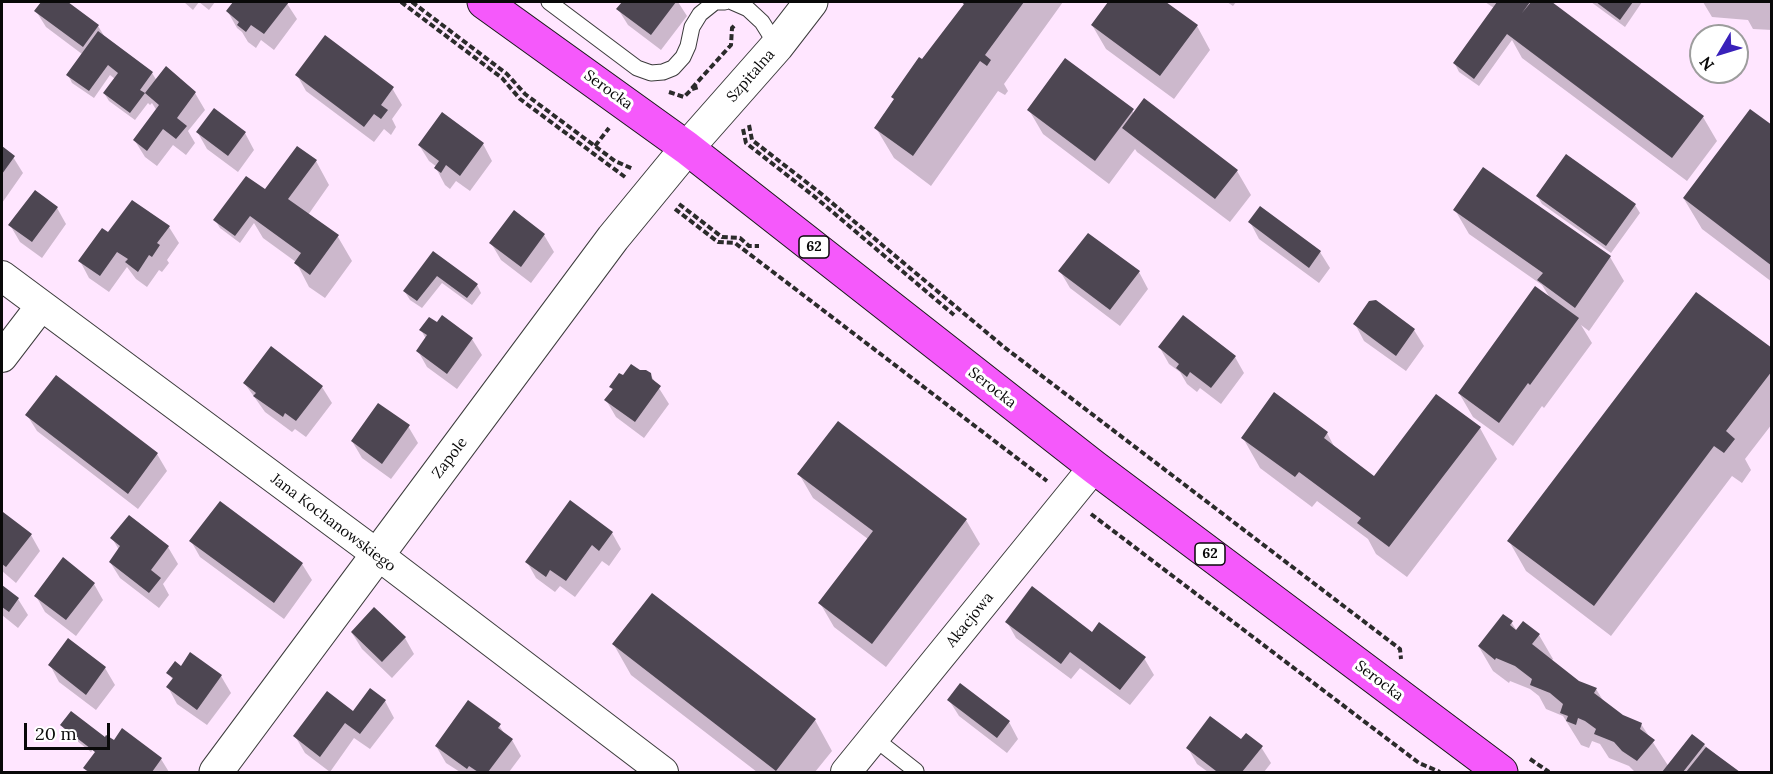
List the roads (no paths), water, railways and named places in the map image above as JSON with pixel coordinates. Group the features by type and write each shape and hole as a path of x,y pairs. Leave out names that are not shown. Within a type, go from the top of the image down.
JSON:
{"main road":[{"name":"Serocka","path":"484,2 687,148 1094,467 1515,765"}],"street":[{"name":"Szpitalna","path":"687,148 777,46 811,2"},
{"name":"Zapole","path":"216,772 614,238 687,148"},
{"name":"Jana Kochanowskiego","path":"2,276 378,555 663,772"},
{"path":"2,357 41,306"},
{"name":"Akacjowa","path":"846,772 1094,467"}],"lane":[{"path":"549,2 637,68 651,73 673,68 683,57 692,27 700,14 716,2 725,2"},
{"path":"732,2 748,9 762,22 777,46"},
{"path":"874,738 916,771 914,772"}]}
